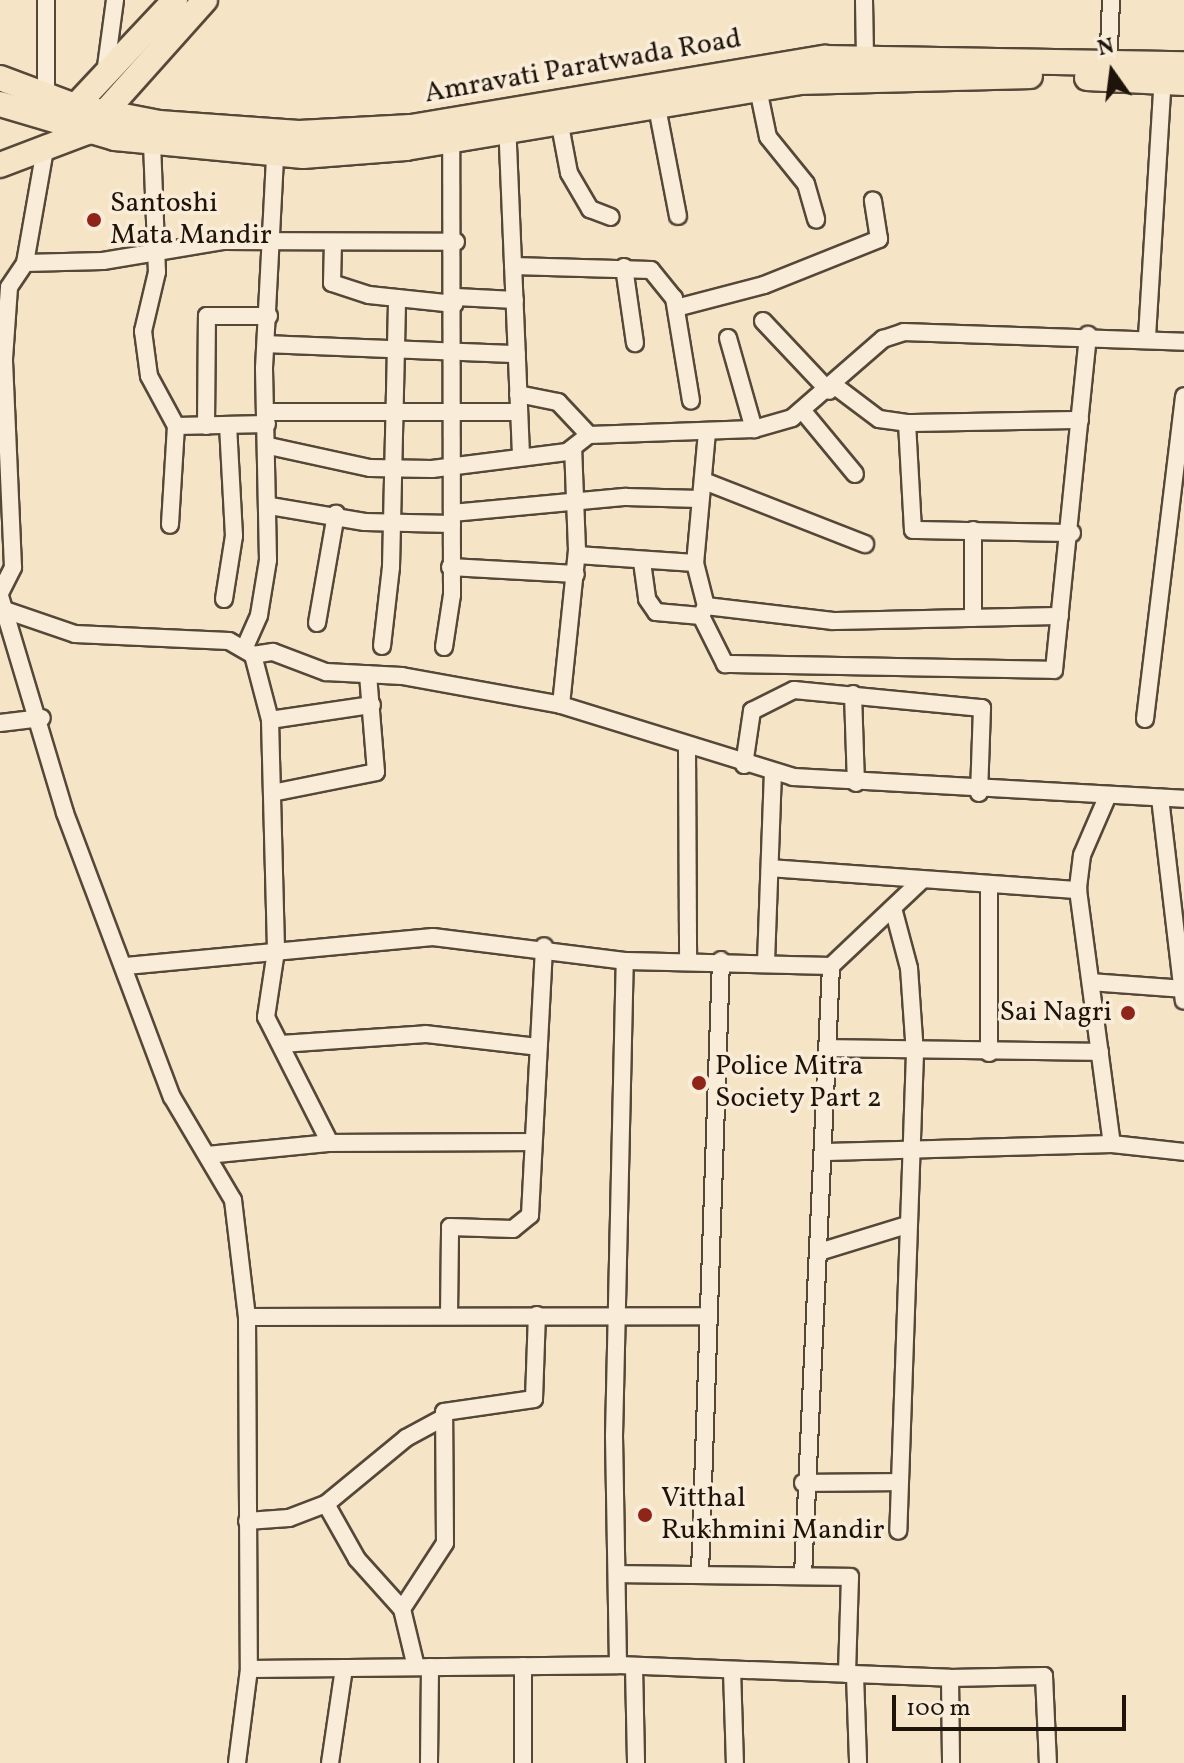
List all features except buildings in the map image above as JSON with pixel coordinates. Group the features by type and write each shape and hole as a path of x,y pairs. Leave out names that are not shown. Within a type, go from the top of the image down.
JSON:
{"main road":[{"path":"87,104 175,0"},
{"path":"0,158 87,104 205,0"},
{"name":"Amravati Paratwada Road","path":"87,104 87,132 152,143 275,155 352,154 451,140 507,120 865,57 1174,73"},
{"name":"Amravati Paratwada Road","path":"0,78 87,104 299,133 507,120 559,120 656,102 756,77 1108,71"},
{"path":"4,111 38,90"},
{"name":"Amravati Paratwada Road","path":"4,111 87,104"},
{"path":"0,165 46,144 87,132"}],"street":[{"path":"38,90 46,0"},
{"path":"87,104 115,0"},
{"path":"864,0 865,57"},
{"path":"1108,71 1111,0"},
{"path":"1147,337 1174,73"},
{"path":"756,77 768,137 806,184 816,220"},
{"path":"656,102 678,216"},
{"path":"507,120 521,455"},
{"path":"559,120 569,173 590,209 611,217"},
{"path":"444,647 452,518 450,411 456,242 451,140"},
{"path":"152,143 155,249 145,361 176,426 170,525"},
{"path":"46,144 25,263 9,287 4,359 13,567 2,600 42,718 65,813 126,966 172,1097 233,1200 247,1317 249,1669 237,1763"},
{"path":"275,155 274,243 266,344 270,506 259,615 249,651 270,720 276,951 265,1006 330,1143"},
{"path":"676,308 764,285 879,239 873,200"},
{"path":"333,242 332,283 397,298 515,300"},
{"path":"25,263 103,261 155,249 274,243 456,242"},
{"path":"513,266 651,270 676,308 691,401"},
{"path":"624,267 635,343"},
{"path":"382,646 392,524 397,298"},
{"path":"206,426 207,316 269,316"},
{"path":"763,321 832,388 879,419 907,423 1080,420"},
{"path":"269,446 394,470 452,466 573,448 589,435 754,429 802,410 832,388 883,339 904,332 1147,337 1184,342"},
{"path":"707,432 695,563 704,611 725,664 852,661 1018,672 1054,670 1072,533 1088,335"},
{"path":"728,338 754,429"},
{"path":"266,344 517,354"},
{"path":"518,394 558,402 589,435"},
{"path":"1145,719 1184,396"},
{"path":"176,426 228,425 267,418 396,406 519,412"},
{"path":"802,410 855,474"},
{"path":"907,423 913,530 1072,533"},
{"path":"224,599 234,536 228,425"},
{"path":"561,705 577,555 573,448"},
{"path":"704,481 865,544"},
{"path":"270,506 392,524 626,497 700,499"},
{"path":"317,623 336,514"},
{"path":"973,530 973,618"},
{"path":"577,555 642,562 695,563"},
{"path":"642,562 647,599 656,612 704,611 833,621 1060,616"},
{"path":"450,567 576,574"},
{"path":"2,600 94,637 273,652 326,672 368,674 561,705 687,749 773,772 856,783 979,793 1184,799"},
{"path":"272,793 370,778 378,766 368,674"},
{"path":"744,765 758,704 804,689 983,709 979,793"},
{"path":"853,694 856,783"},
{"path":"270,720 372,705"},
{"path":"0,723 42,718"},
{"path":"687,749 688,960"},
{"path":"766,962 773,772"},
{"path":"1108,795 1082,855 1078,890 1112,1144"},
{"path":"1091,982 1183,993 1160,798"},
{"path":"770,868 1078,890"},
{"path":"803,1575 803,1483 827,1152 831,966 922,880"},
{"path":"989,885 989,1053"},
{"path":"893,908 909,968 915,1053 908,1148 898,1531"},
{"path":"126,966 420,937 544,946 625,961 721,960 831,966"},
{"path":"449,1315 447,1232 462,1224 513,1229 527,1221 544,946"},
{"path":"700,1573 721,960"},
{"path":"625,961 618,1314 619,1574 636,1763"},
{"path":"281,1044 426,1034 538,1047"},
{"path":"828,1048 915,1053 1100,1052"},
{"path":"207,1155 330,1143 533,1142"},
{"path":"827,1152 1112,1144 1184,1152"},
{"path":"819,1252 907,1225"},
{"path":"247,1521 289,1518 326,1504 406,1438 443,1418 451,1407 534,1399 537,1315"},
{"path":"247,1317 709,1316"},
{"path":"402,1609 445,1543 443,1418"},
{"path":"803,1483 899,1482"},
{"path":"326,1504 357,1559 402,1609 423,1667 429,1763"},
{"path":"619,1574 850,1577 851,1674 858,1763"},
{"path":"523,1666 523,1763"},
{"path":"249,1669 626,1666 950,1678 1044,1676 1048,1763"},
{"path":"330,1763 344,1668"},
{"path":"732,1670 735,1763"},
{"path":"950,1678 951,1763"}],"place":[{"name":"Santoshi Mata Mandir","path":"94,220"},
{"name":"Sai Nagri","path":"1128,1013"},
{"name":"Police Mitra Society Part 2","path":"699,1083"},
{"name":"Vitthal Rukhmini Mandir","path":"645,1515"}]}
